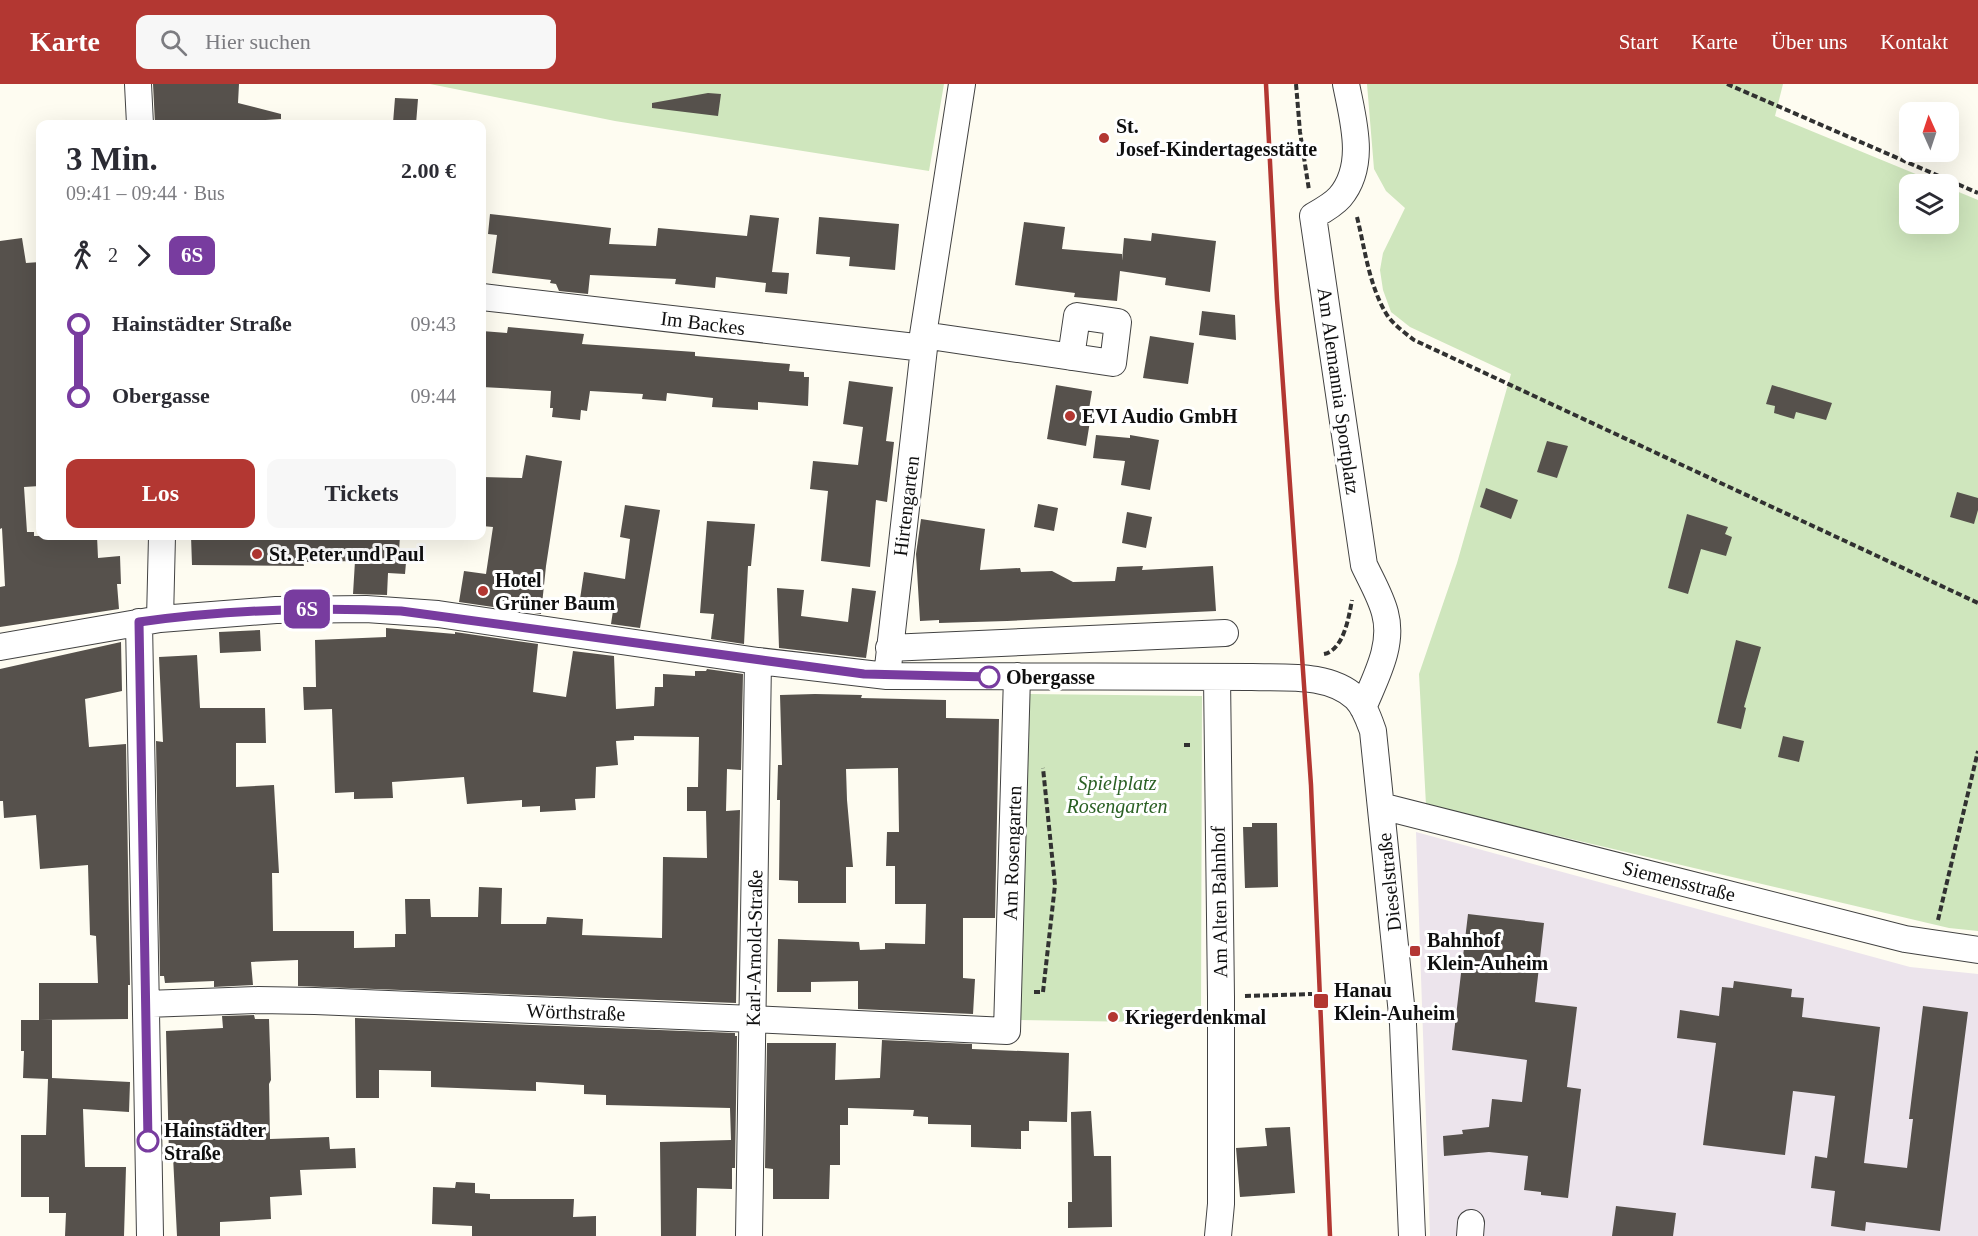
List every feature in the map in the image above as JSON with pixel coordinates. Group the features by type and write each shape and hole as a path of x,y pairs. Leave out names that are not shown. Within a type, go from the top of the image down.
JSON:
{"street":[{"path":"138,84 140,120"},
{"name":"Hirtengarten","path":"887,676 924,342 962,84"},
{"path":"1313,216 1339,198 1349,181 1353,168 1356,143 1346,84"},
{"name":"Am Alemannia Sportplatz","path":"1313,216 1364,566 1386,613 1387,640 1382,664 1363,708"},
{"name":"Im Backes","path":"486,297 924,342"},
{"path":"924,342 1071,357"},
{"path":"150,1236 146,1004 149,620 161,540"},
{"path":"0,647 149,620 276,610 366,609 401,611 887,676 1217,677"},
{"path":"889,648 1225,633"},
{"name":"Karl-Arnold-Straße","path":"749,1236 758,660"},
{"name":"Am Rosengarten","path":"1007,1031 1017,676"},
{"name":"Dieselstraße","path":"1217,677 1302,679 1328,682 1356,698 1373,732 1403,1024 1412,1236"},
{"name":"Am Alten Bahnhof","path":"1217,677 1221,998 1221,1204 1218,1236"},
{"name":"Siemensstraße","path":"1381,806 1905,939 1978,950"},
{"name":"Wörthstraße","path":"146,1004 258,1000 315,1001 753,1018 1007,1031"}],"path":[{"path":"1296,84 1300,132 1313,216"},
{"path":"1727,84 1978,193"},
{"path":"1349,181 1372,281 1379,299 1394,322 1414,340 1978,603"},
{"path":"1320,655 1329,653 1348,625 1354,586 1364,566"},
{"path":"1932,944 1978,751"},
{"path":"1043,775 1055,885 1043,992"},
{"path":"1221,998 1312,994"}],"shaded area":[{"path":"1416,832 1910,967 1978,974 1978,1236 1430,1236"}],"green space":[{"path":"430,84 944,84 929,171 615,121"},
{"path":"1367,84 1783,84 1775,116 1916,174 1899,174 1899,234 1959,234 1959,192 1978,200 1978,931 1949,928 1426,805 1419,674 1457,563 1511,374 1410,327 1391,312 1383,290 1380,270 1383,253 1405,208 1386,191 1374,169"},
{"name":"Spielplatz Rosengarten","path":"1029,694 1202,696 1201,1023 1020,1020"}],"building":[{"path":"153,84 239,84 238,103 281,114 281,119 266,120 155,120"},
{"path":"708,93 721,94 718,116 652,108 652,103"},
{"path":"395,98 418,99 416,120 393,120"},
{"path":"490,214 611,228 609,244 656,246 658,228 747,236 750,215 779,218 772,272 789,273 787,294 765,292 766,283 716,277 715,288 675,284 676,279 590,275 588,294 559,291 556,284 550,283 551,280 492,273 497,235 488,234"},
{"path":"819,217 899,224 895,270 849,266 850,257 816,254"},
{"path":"1024,222 1065,227 1062,249 1122,254 1122,261 1124,238 1151,241 1152,233 1216,241 1210,292 1165,285 1166,278 1120,271 1117,301 1074,297 1075,293 1015,285"},
{"path":"22,238 26,263 36,262 36,486 24,487 27,532 34,532 36,540 97,540 98,558 120,556 121,584 117,584 119,609 0,627 0,587 5,586 2,528 0,529 0,241"},
{"path":"1202,311 1235,315 1236,340 1199,335"},
{"path":"508,327 584,334 582,344 695,352 695,356 790,364 789,371 804,372 804,377 809,377 808,406 758,402 758,410 712,407 713,398 667,393 666,401 642,399 643,394 590,391 587,411 581,410 580,420 552,417 551,391 486,387 486,331 507,333"},
{"path":"1150,336 1194,343 1188,384 1143,378"},
{"path":"849,381 893,387 886,441 894,442 887,502 876,500 870,567 821,561 828,491 810,489 813,461 858,465 863,427 843,424"},
{"path":"1056,385 1092,391 1089,409 1092,409 1086,446 1047,439"},
{"path":"1772,385 1832,403 1826,420 1796,412 1794,419 1774,413 1775,406 1766,404"},
{"path":"1096,435 1130,438 1130,435 1159,440 1150,490 1121,485 1125,461 1093,458"},
{"path":"1547,441 1568,446 1557,478 1537,472"},
{"path":"526,455 562,461 541,614 459,602 464,571 486,574 493,527 486,526 486,477 522,478"},
{"path":"1486,488 1518,500 1511,519 1480,507"},
{"path":"1957,492 1978,498 1978,510 1974,524 1950,517"},
{"path":"1038,504 1058,508 1054,531 1034,527"},
{"path":"625,505 660,510 640,628 611,624 614,604 580,599 584,572 625,579 630,539 620,537"},
{"path":"1127,512 1152,517 1146,548 1122,543"},
{"path":"1687,514 1728,527 1725,534 1732,537 1726,556 1701,549 1688,594 1668,588"},
{"path":"921,519 985,529 980,570 1020,568 1021,572 1052,571 1073,582 1115,581 1117,567 1143,566 1142,570 1213,566 1216,611 1007,621 939,623 939,620 920,621 916,554"},
{"path":"707,521 755,524 751,566 748,566 744,644 711,639 714,614 700,613"},
{"path":"191,540 400,540 399,551 407,551 405,574 388,573 387,595 353,594 355,561 303,562 304,566 192,565"},
{"path":"777,588 804,590 801,616 848,622 852,588 876,591 866,658 779,648"},
{"path":"386,628 455,634 455,632 538,644 533,692 566,697 573,651 614,656 616,709 654,706 655,687 663,687 663,674 695,676 695,671 706,671 707,669 743,674 741,770 727,769 726,811 740,810 736,1003 298,986 298,960 251,962 253,985 214,987 214,981 165,983 164,976 160,976 156,741 163,742 159,657 197,655 200,708 265,708 266,743 236,743 236,787 274,785 279,873 272,873 273,931 354,931 354,948 395,947 395,934 406,934 405,899 430,899 431,917 478,917 479,887 502,888 501,924 546,924 547,917 583,919 582,935 662,938 663,857 707,858 706,811 687,811 687,787 698,787 699,737 634,736 634,740 616,741 618,765 596,767 595,798 575,799 576,810 540,812 540,806 522,807 522,800 467,804 464,777 392,782 393,798 354,799 354,792 335,793 332,709 304,710 303,687 316,687 315,640 386,637"},
{"path":"260,630 261,651 220,653 219,632"},
{"path":"1736,640 1761,647 1744,707 1746,708 1741,729 1717,723"},
{"path":"121,642 122,691 85,699 89,747 126,744 130,985 128,985 128,1019 39,1020 39,983 98,983 96,936 90,935 88,865 40,869 36,815 4,818 3,801 0,801 0,669"},
{"path":"780,695 862,695 861,698 946,700 946,718 999,719 995,918 963,918 963,978 975,979 973,1014 858,1009 858,981 811,982 811,992 777,992 778,939 859,942 860,950 885,949 885,943 925,944 926,904 895,904 895,866 886,866 887,832 899,832 898,768 846,769 853,867 846,867 846,903 798,903 798,881 779,880 780,800 777,800 778,765 782,765"},
{"path":"1783,736 1804,741 1799,762 1778,757"},
{"path":"1252,823 1277,823 1278,887 1245,888 1243,827 1252,827"},
{"path":"1468,914 1544,923 1535,1002 1577,1007 1567,1087 1581,1089 1568,1198 1541,1195 1541,1192 1524,1190 1528,1156 1489,1152 1444,1156 1443,1136 1463,1134 1462,1130 1489,1127 1492,1099 1522,1102 1527,1060 1452,1050"},
{"path":"1734,981 1792,989 1791,997 1804,998 1802,1017 1880,1027 1864,1163 1907,1168 1913,1119 1909,1119 1923,1006 1968,1012 1940,1231 1866,1222 1865,1231 1831,1226 1835,1191 1811,1188 1815,1156 1827,1158 1835,1096 1793,1091 1785,1155 1703,1145 1716,1043 1677,1038 1680,1010 1719,1016 1722,987 1733,988"},
{"path":"254,1015 255,1019 269,1019 270,1139 329,1137 330,1149 355,1148 356,1168 300,1170 302,1195 270,1197 271,1219 220,1222 220,1236 177,1236 173,1156 169,1156 166,1031 223,1028 222,1016"},
{"path":"355,1018 735,1033 737,1036 735,1168 732,1168 732,1189 697,1188 696,1236 661,1236 660,1142 731,1140 730,1108 606,1105 606,1095 584,1094 584,1085 536,1082 536,1091 431,1087 431,1071 379,1070 379,1098 356,1098"},
{"path":"21,1020 52,1020 52,1078 130,1082 129,1112 83,1109 85,1167 126,1167 124,1236 65,1236 66,1213 49,1213 49,1197 21,1197 21,1135 46,1135 48,1079 23,1078 24,1051 21,1051"},
{"path":"882,1040 972,1044 972,1049 1069,1053 1067,1122 1029,1121 1029,1131 1021,1131 1021,1149 971,1147 971,1125 928,1124 928,1117 913,1116 914,1110 848,1108 848,1125 840,1125 840,1165 830,1165 829,1199 773,1199 773,1169 765,1168 767,1043 836,1043 835,1080 880,1078"},
{"path":"1091,1111 1094,1156 1111,1156 1112,1227 1068,1228 1068,1202 1072,1202 1071,1112"},
{"path":"1290,1127 1295,1193 1240,1197 1236,1148 1267,1146 1265,1128"},
{"path":"456,1182 475,1183 475,1193 490,1194 490,1199 574,1199 573,1217 596,1216 596,1236 472,1236 472,1226 432,1224 433,1187 455,1188"},
{"path":"1616,1206 1676,1213 1673,1236 1612,1236"}],"railway":[{"path":"1266,84 1277,299 1311,785 1330,1236"}],"bus line":[{"name":"6S","path":"148,1141 139,622 276,610 401,611 438,614 864,674 989,677"}],"place":[{"name":"St. Josef-Kindertagesstätte","path":"1104,138"},
{"name":"EVI Audio GmbH","path":"1070,416"},
{"name":"St. Peter und Paul","path":"257,554"},
{"name":"Hotel Grüner Baum","path":"483,591"},
{"name":"Obergasse","path":"989,677"},
{"name":"Bahnhof Klein-Auheim","path":"1415,951"},
{"name":"Hanau Klein-Auheim","path":"1321,1001"},
{"name":"Kriegerdenkmal","path":"1113,1017"},
{"name":"Hainstädter Straße","path":"148,1141"}]}
